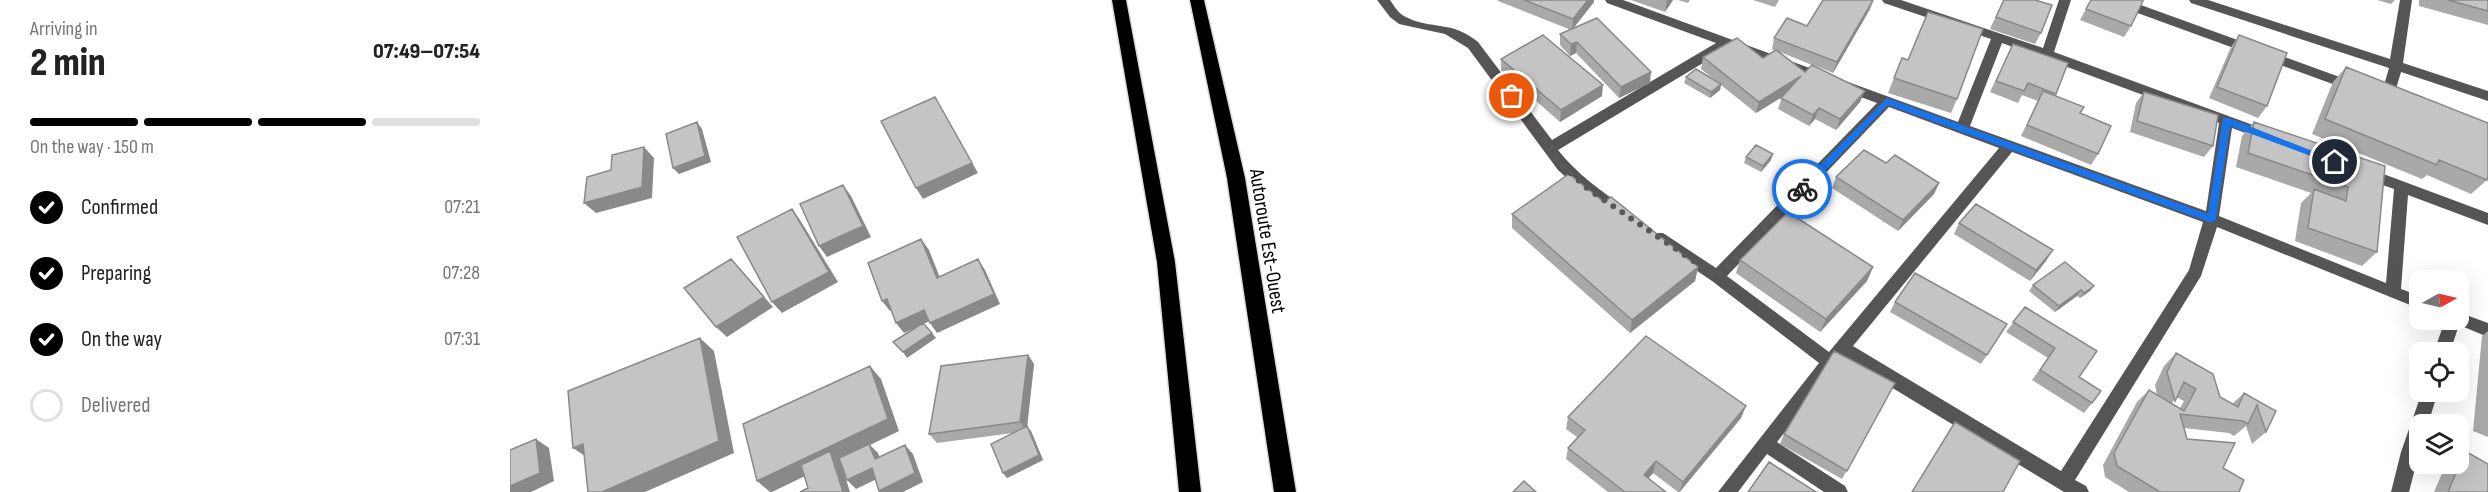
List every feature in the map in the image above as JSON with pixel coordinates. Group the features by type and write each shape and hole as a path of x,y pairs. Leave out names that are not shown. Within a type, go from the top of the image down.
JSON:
{"highway":[{"path":"1119,0 1166,262 1190,492"},
{"name":"Autoroute Est-Ouest","path":"1197,0 1236,178 1285,492"}],"street":[{"path":"1383,0 1402,20 1464,35 1563,166 1588,189 1717,277 1830,362"},
{"path":"1611,0 2212,219 2409,299"},
{"path":"1888,0 2047,54 2281,141"},
{"path":"2047,54 2065,0"},
{"path":"2114,0 2382,97 2396,66 2406,0"},
{"path":"2195,0 2488,96"},
{"path":"1962,129 1998,38"},
{"path":"1550,148 1726,43"},
{"path":"1717,277 1887,101"},
{"path":"2064,483 2196,272 2205,249 2212,219 2226,121"},
{"path":"1727,492 1830,362 2008,146"},
{"path":"2357,170 2488,219"},
{"path":"2393,293 2401,186"},
{"path":"2469,322 2488,330"},
{"path":"1843,349 2080,492"},
{"path":"2400,492 2427,402"},
{"path":"1766,444 1839,492"}],"building":[{"path":"1524,0 1588,0 1573,19"},
{"path":"1823,0 1873,0 1837,62 1774,38 1787,18 1807,26"},
{"path":"2004,0 2035,0 2052,5 2041,33 1996,17"},
{"path":"2091,0 2143,1 2131,26 2086,9"},
{"path":"2448,0 2488,0 2488,11"},
{"path":"1928,12 1983,29 1957,99 1894,78 1902,58 1908,60"},
{"path":"1597,18 1651,72 1621,87 1577,42 1571,44 1560,34"},
{"path":"1543,35 1603,85 1561,110 1501,59"},
{"path":"2239,35 2287,53 2267,106 2217,87"},
{"path":"1737,38 1763,58 1776,50 1805,72 1812,65 1865,91 1840,119 1819,108 1813,115 1781,98 1801,76 1759,102 1703,57"},
{"path":"2013,44 2068,63 2056,94 2028,83 2024,91 1996,81"},
{"path":"2346,67 2488,123 2487,180 2439,160 2437,165 2325,119"},
{"path":"1696,69 1721,84 1711,92 1686,77"},
{"path":"2043,91 2084,107 2080,113 2111,126 2098,154 2027,125"},
{"path":"2144,92 2218,115 2213,146 2137,121"},
{"path":"935,97 972,163 916,188 881,121"},
{"path":"697,122 705,156 673,168 666,134"},
{"path":"2254,122 2385,166 2377,252 2308,228 2314,189 2346,201 2348,187 2248,153"},
{"path":"1756,145 1773,154 1763,166 1746,157"},
{"path":"644,147 642,187 584,203 587,177 611,170 612,155"},
{"path":"1864,150 1886,163 1895,155 1939,183 1903,220 1836,177"},
{"path":"1569,174 1604,202 1611,197 1698,267 1632,320 1512,214"},
{"path":"843,185 863,226 819,246 800,204"},
{"path":"1976,204 2053,250 2036,270 1959,223"},
{"path":"792,209 829,272 772,302 737,237"},
{"path":"1788,212 1873,267 1826,319 1740,260"},
{"path":"921,239 937,278 978,259 994,294 930,323 924,310 896,323 887,299 882,301 868,263"},
{"path":"731,259 764,297 716,327 684,288"},
{"path":"2065,262 2094,286 2084,293 2081,290 2059,306 2033,285"},
{"path":"1915,273 2007,324 1987,355 1895,302"},
{"path":"2025,307 2097,351 2079,377 2101,391 2092,403 2040,370 2055,348 2013,322"},
{"path":"923,323 932,333 903,352 893,342"},
{"path":"1646,336 1746,406 1683,482 1656,461 1644,475 1666,492 1625,492 1568,448 1585,430 1568,417"},
{"path":"700,338 719,441 602,492 588,492 583,444 573,448 568,391"},
{"path":"1834,351 1895,383 1847,471 1784,434"},
{"path":"2176,353 2213,374 2220,397 2238,407 2244,393 2276,411 2266,432 2257,405 2248,424 2243,421 2180,414 2187,439 2235,443 2223,468 2244,480 2239,492 2160,492 2117,466 2114,453 2149,390 2184,411 2196,389 2184,382 2175,401 2167,372"},
{"path":"1028,355 1020,422 929,434 941,366"},
{"path":"870,366 888,419 757,481 743,424"},
{"path":"1955,422 2020,461 2003,492 1912,492"},
{"path":"1027,426 1039,455 1003,473 991,444"},
{"path":"536,439 540,473 510,486 510,450"},
{"path":"869,444 875,459 905,445 915,473 879,491 872,468 847,480 839,458"},
{"path":"830,451 843,492 800,492 808,488 801,465"},
{"path":"2469,453 2488,464 2488,492 2448,492 2455,474 2469,474"},
{"path":"1769,462 1816,492 1748,492"},
{"path":"1524,481 1536,492 1513,492"}],"way so far":[{"path":"1512,96 1563,166 1588,189 1717,277 1802,189"}],"route":[{"path":"1802,189 1887,101 2212,219 2226,121 2335,162"}]}
